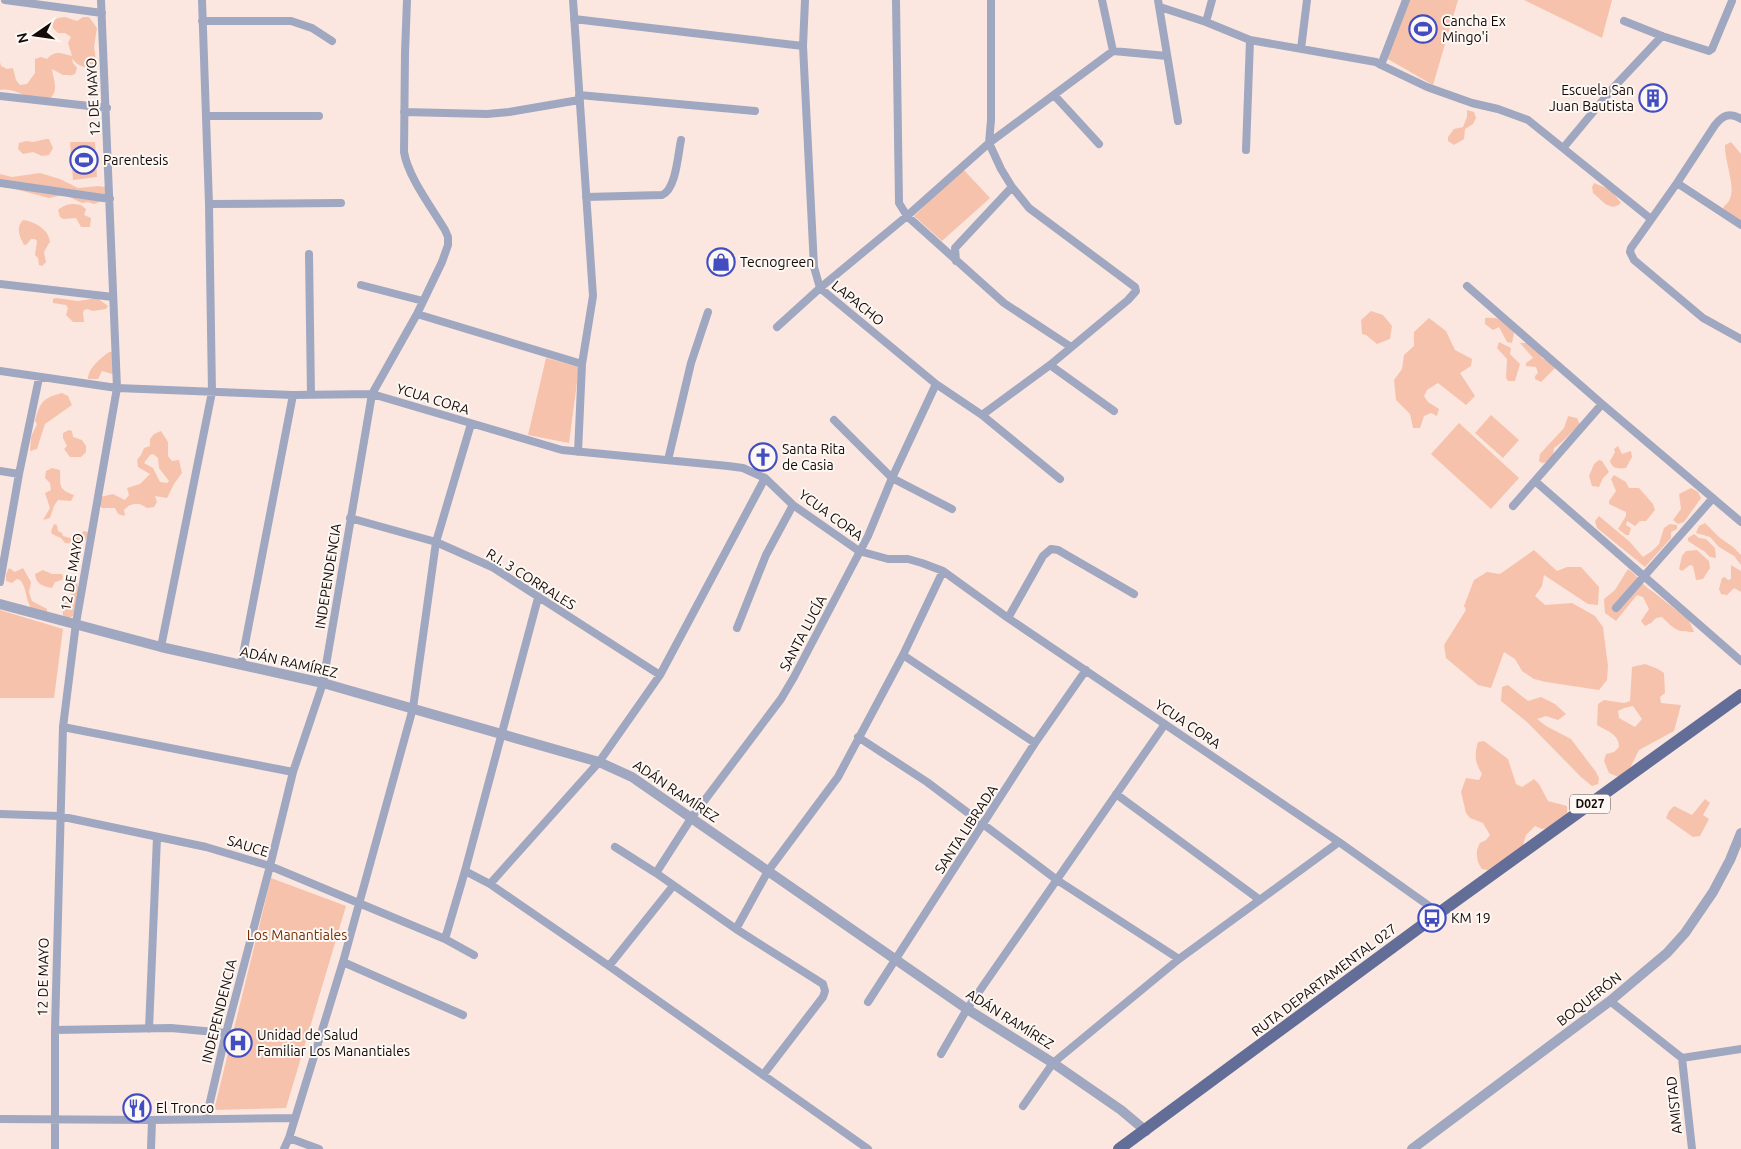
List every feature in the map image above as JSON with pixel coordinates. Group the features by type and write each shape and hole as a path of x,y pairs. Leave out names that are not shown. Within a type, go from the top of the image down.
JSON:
{"main road":[{"name":"RUTA DEPARTAMENTAL 027","path":"1119,1149 1146,1131 1439,913 1741,695"}],"street":[{"path":"5,0 102,12"},
{"name":"12 DE MAYO","path":"55,1149 59,816 63,727 76,623 117,388 107,108 101,0"},
{"path":"161,648 212,392 209,204 202,0"},
{"name":"INDEPENDENCIA","path":"206,1119 226,1033 293,772 323,683 372,394 417,314 448,245 448,237 406,161 404,152 407,0"},
{"path":"572,0 593,296 582,364 578,452"},
{"name":"LAPACHO","path":"805,0 803,46 814,267 820,288 936,384 982,414 1060,479"},
{"path":"896,0 899,203 906,216 1004,303 1071,347"},
{"path":"982,414 1050,365 1128,300 1136,291 1134,287 1030,208 1012,187 989,144 991,120 991,0"},
{"path":"1102,0 1113,51"},
{"path":"1206,22 1212,0"},
{"path":"1301,49 1307,0"},
{"path":"1381,65 1406,0"},
{"path":"1624,21 1709,51 1712,49 1732,1"},
{"path":"1178,121 1159,4 1250,40 1376,62 1427,87 1528,120 1564,147 1651,219"},
{"path":"574,19 803,46"},
{"path":"202,21 290,21 312,28 332,41"},
{"path":"1564,147 1613,88 1662,36"},
{"path":"1246,150 1250,40"},
{"path":"777,327 989,144 1113,51 1167,56"},
{"path":"1054,95 1099,144"},
{"path":"0,96 107,108"},
{"path":"404,112 487,114 509,112 579,98 755,111"},
{"path":"1741,119 1735,115 1728,114 1720,118 1630,252 1634,260 1703,318 1741,339"},
{"path":"206,116 319,116"},
{"path":"586,197 667,194 673,184 681,140"},
{"path":"1677,183 1741,225"},
{"path":"0,184 110,199"},
{"path":"956,261 955,248 1012,187"},
{"path":"209,204 341,203"},
{"path":"309,254 312,395"},
{"path":"0,284 113,297"},
{"path":"361,286 423,301"},
{"path":"1467,286 1741,522"},
{"path":"668,460 691,363 708,312"},
{"path":"417,314 582,364"},
{"path":"1050,365 1114,411"},
{"name":"YCUA CORA","path":"0,371 117,388 293,395 372,394 544,446 578,452 736,467 765,478 793,505 859,551 888,559 908,559 943,571 1008,618 1339,842 1439,913"},
{"path":"0,582 19,474 39,378"},
{"name":"SANTA LUCÍA","path":"656,873 692,817 781,699 794,678 868,536 892,478 936,384"},
{"path":"241,665 293,395"},
{"path":"1513,506 1602,404"},
{"path":"834,420 892,478 952,509"},
{"path":"284,1149 343,962 413,708 433,578 436,542 471,424"},
{"path":"0,471 19,474"},
{"path":"490,884 599,762 660,675 765,478"},
{"path":"1535,481 1741,661"},
{"path":"1616,608 1713,498"},
{"path":"738,628 766,555 793,505"},
{"name":"R.I. 3 CORRALES","path":"350,518 436,542 492,567 660,675"},
{"path":"1008,618 1043,556 1051,550 1058,550 1134,594"},
{"path":"736,929 768,870 838,777 903,655 943,571"},
{"path":"445,939 538,598"},
{"name":"ADÁN RAMÍREZ","path":"0,604 76,623 161,648 323,683 599,762 632,777 967,1009 1053,1063 1121,1110 1146,1131"},
{"path":"903,655 1036,743"},
{"name":"SANTA LIBRADA","path":"868,1002 1036,743 1086,670"},
{"path":"941,1054 967,1009 1165,724"},
{"path":"63,727 293,772"},
{"path":"858,737 927,782 1057,880 1179,959"},
{"path":"1116,794 1260,900"},
{"name":"SAUCE","path":"0,814 59,816 206,847 270,866 445,939 474,955"},
{"path":"149,1029 158,837"},
{"name":"BOQUERÓN","path":"1412,1149 1645,973 1685,933 1713,892 1740,839"},
{"path":"1023,1106 1053,1063 1179,959 1339,842"},
{"path":"615,847 736,929 823,984 825,991 823,997 763,1075"},
{"path":"465,871 490,884 609,966 868,1149"},
{"path":"609,966 673,886"},
{"path":"343,962 462,1015"},
{"path":"1610,1001 1682,1058 1741,1049"},
{"path":"55,1030 171,1028 226,1033"},
{"name":"AMISTAD","path":"1682,1058 1692,1149"},
{"path":"0,1119 152,1120 294,1118"},
{"path":"151,1149 152,1120"},
{"path":"289,1138 319,1149"}],"green space":[{"name":"Cancha Ex Mingo'i","path":"1408,0 1458,0 1433,85 1386,58"},
{"path":"1524,0 1612,0 1602,38"},
{"path":"65,17 77,21 83,17 89,17 97,28 94,47 95,67 88,68 82,66 72,58 77,68 75,74 63,75 52,69 55,88 49,99 36,96 29,98 15,91 0,90 0,62 1,66 7,69 13,68 16,80 20,85 27,84 35,73 35,59 41,57 47,59 53,54 58,53 72,56 68,43 71,37 65,33 58,33 53,28 52,21"},
{"path":"1467,110 1474,112 1476,118 1473,124 1465,129 1464,139 1454,145 1448,141 1448,137 1454,129 1463,127 1467,117"},
{"path":"49,139 53,148 49,155 42,156 33,152 23,154 18,149 19,143"},
{"name":"Parentesis","path":"70,142 95,142 97,177 73,180"},
{"path":"1731,142 1741,154 1741,229 1723,213 1724,206 1729,201 1732,187 1725,153 1725,145"},
{"path":"963,169 990,198 942,241 914,216"},
{"path":"40,173 60,179 78,188 105,187 106,194 104,200 94,204 82,203 63,195 49,198 0,185 0,174 12,177"},
{"path":"1594,183 1611,190 1621,203 1613,207 1606,204 1593,193 1592,187"},
{"path":"69,204 81,205 86,209 84,215 91,218 90,227 81,227 76,218 63,219 60,217 58,210"},
{"path":"23,220 41,227 49,238 50,243 44,252 46,262 42,266 39,265 38,258 35,255 37,241 31,239 24,245 21,239 19,226"},
{"path":"97,298 108,306 106,309 84,310 84,322 73,322 66,315 68,308 66,305 53,303 53,299 78,301"},
{"path":"1371,311 1383,315 1392,326 1390,339 1377,344 1362,334 1361,320"},
{"path":"1429,318 1446,331 1455,350 1472,359 1471,366 1460,373 1475,396 1466,405 1438,383 1427,390 1424,396 1428,402 1439,409 1437,416 1431,413 1424,416 1420,428 1413,428 1410,414 1396,400 1394,380 1402,369 1404,355 1414,346 1414,332"},
{"path":"1485,318 1495,318 1505,322 1514,333 1512,343 1507,342 1499,327 1493,330 1485,324"},
{"path":"1499,342 1511,348 1510,354 1520,364 1515,381 1508,381 1506,378 1507,359 1497,348"},
{"path":"1520,343 1534,343 1542,358 1555,368 1541,382 1535,379 1538,373 1536,367 1526,366 1526,363 1533,358"},
{"path":"109,352 112,352 115,372 112,374 102,371 98,379 88,379 93,367"},
{"path":"546,358 579,367 569,443 528,435"},
{"path":"62,393 68,396 72,405 45,424 37,449 30,451 31,437 37,424 35,421 41,405 46,399"},
{"path":"1491,415 1519,440 1503,458 1475,433"},
{"path":"1568,416 1577,418 1580,425 1554,448 1552,461 1542,463 1539,461 1540,454 1564,428"},
{"path":"1459,423 1519,478 1491,509 1431,454"},
{"path":"69,430 72,431 73,437 82,440 86,446 86,452 81,457 70,457 64,449 67,446 63,433"},
{"path":"161,431 168,442 168,456 172,461 179,460 182,473 167,498 155,496 157,502 154,507 147,508 138,504 129,505 124,510 125,516 118,514 115,508 102,508 97,503 100,497 113,494 125,500 129,495 127,488 140,484 150,474 138,467 137,460 144,448 150,446 150,439 154,434","holes":["153,454 158,458 159,468 169,481 167,483 160,482 153,468 144,463 150,455"]},
{"path":"1618,446 1622,454 1631,451 1632,457 1626,468 1614,467 1611,464 1610,461 1615,452 1614,449"},
{"path":"1599,460 1602,461 1609,472 1603,478 1599,487 1592,486 1589,476 1594,464"},
{"path":"52,468 60,470 62,488 74,495 71,501 58,500 50,518 43,520 50,508 45,493 51,490 50,483 45,478 46,471"},
{"path":"1614,475 1626,482 1629,488 1639,488 1653,504 1655,510 1646,521 1640,521 1635,526 1627,521 1626,525 1631,528 1629,535 1618,529 1626,516 1626,512 1609,504 1616,491 1611,479"},
{"path":"1691,488 1698,492 1701,498 1684,522 1678,524 1673,520 1681,509 1679,494"},
{"path":"1599,516 1630,542 1643,557 1659,544 1664,528 1670,524 1677,525 1677,529 1671,532 1671,538 1645,567 1597,528 1595,521"},
{"path":"1705,523 1741,555 1741,565 1734,556 1719,547 1710,537 1696,533 1699,526"},
{"path":"54,524 57,525 58,531 63,536 70,538 76,537 84,531 90,533 85,541 78,544 65,543 61,538 52,534 51,531"},
{"path":"1694,534 1699,538 1706,539 1715,548 1716,558 1710,557 1688,541 1688,538"},
{"path":"1534,550 1557,571 1567,567 1581,567 1599,587 1598,605 1588,604 1544,575 1542,586 1535,596 1545,605 1572,603 1595,616 1603,627 1608,666 1607,680 1599,690 1534,679 1522,671 1515,659 1504,652 1491,688 1478,685 1446,658 1444,645 1466,610 1464,606 1474,580 1487,572 1500,574"},
{"path":"1697,550 1709,561 1710,568 1703,579 1696,580 1693,566 1690,565 1682,571 1679,569 1682,556 1686,551"},
{"path":"1731,565 1741,571 1741,592 1734,588 1727,595 1721,594 1719,589 1722,578 1731,579"},
{"path":"9,568 15,572 23,568 31,582 29,592 32,601 47,609 47,612 31,608 24,586 20,580 17,579 12,583 6,581 6,574"},
{"path":"1628,569 1649,589 1689,620 1694,632 1676,629 1662,617 1656,618 1645,626 1641,621 1649,609 1643,597 1637,595 1616,621 1605,613 1604,599 1615,590"},
{"path":"43,570 52,574 62,574 62,580 55,582 52,588 42,585 38,582 35,574"},
{"path":"73,581 77,581 79,591 73,616 67,619 64,617 63,608 65,600 69,604 74,600 68,588"},
{"path":"0,610 63,629 54,698 0,698"},
{"path":"1645,664 1664,673 1665,693 1660,697 1661,703 1681,705 1674,731 1639,750 1627,774 1621,778 1609,773 1604,761 1606,754 1614,752 1619,747 1615,736 1597,725 1598,704 1604,700 1624,703 1630,701 1632,667","holes":["1633,706 1642,719 1635,727 1619,718 1618,711"]},
{"path":"1508,685 1528,701 1541,697 1555,704 1566,714 1558,720 1546,716 1537,719 1571,739 1596,772 1599,778 1598,784 1592,786 1581,777 1528,723 1501,701 1502,687"},
{"path":"1484,741 1508,759 1516,784 1522,787 1534,779 1539,784 1548,801 1567,806 1567,813 1555,827 1542,829 1535,826 1526,835 1522,848 1488,870 1482,869 1480,866 1477,853 1480,843 1490,835 1483,823 1470,818 1466,813 1461,792 1466,778 1479,780 1482,774 1477,762 1476,751 1478,742"},
{"path":"1705,799 1710,803 1703,815 1709,819 1700,836 1693,837 1666,818 1674,806 1692,815"},
{"name":"Los Manantiales","path":"271,878 346,906 286,1108 214,1110"}],"place":[{"name":"Cancha Ex Mingo'i","path":"1423,29"},
{"name":"Escuela San Juan Bautista","path":"1653,98"},
{"name":"Parentesis","path":"84,160"},
{"name":"Tecnogreen","path":"721,262"},
{"name":"Santa Rita de Casia","path":"763,457"},
{"name":"KM 19","path":"1432,918"},
{"name":"Unidad de Salud Familiar Los Manantiales","path":"238,1043"},
{"name":"El Tronco","path":"137,1108"}]}
